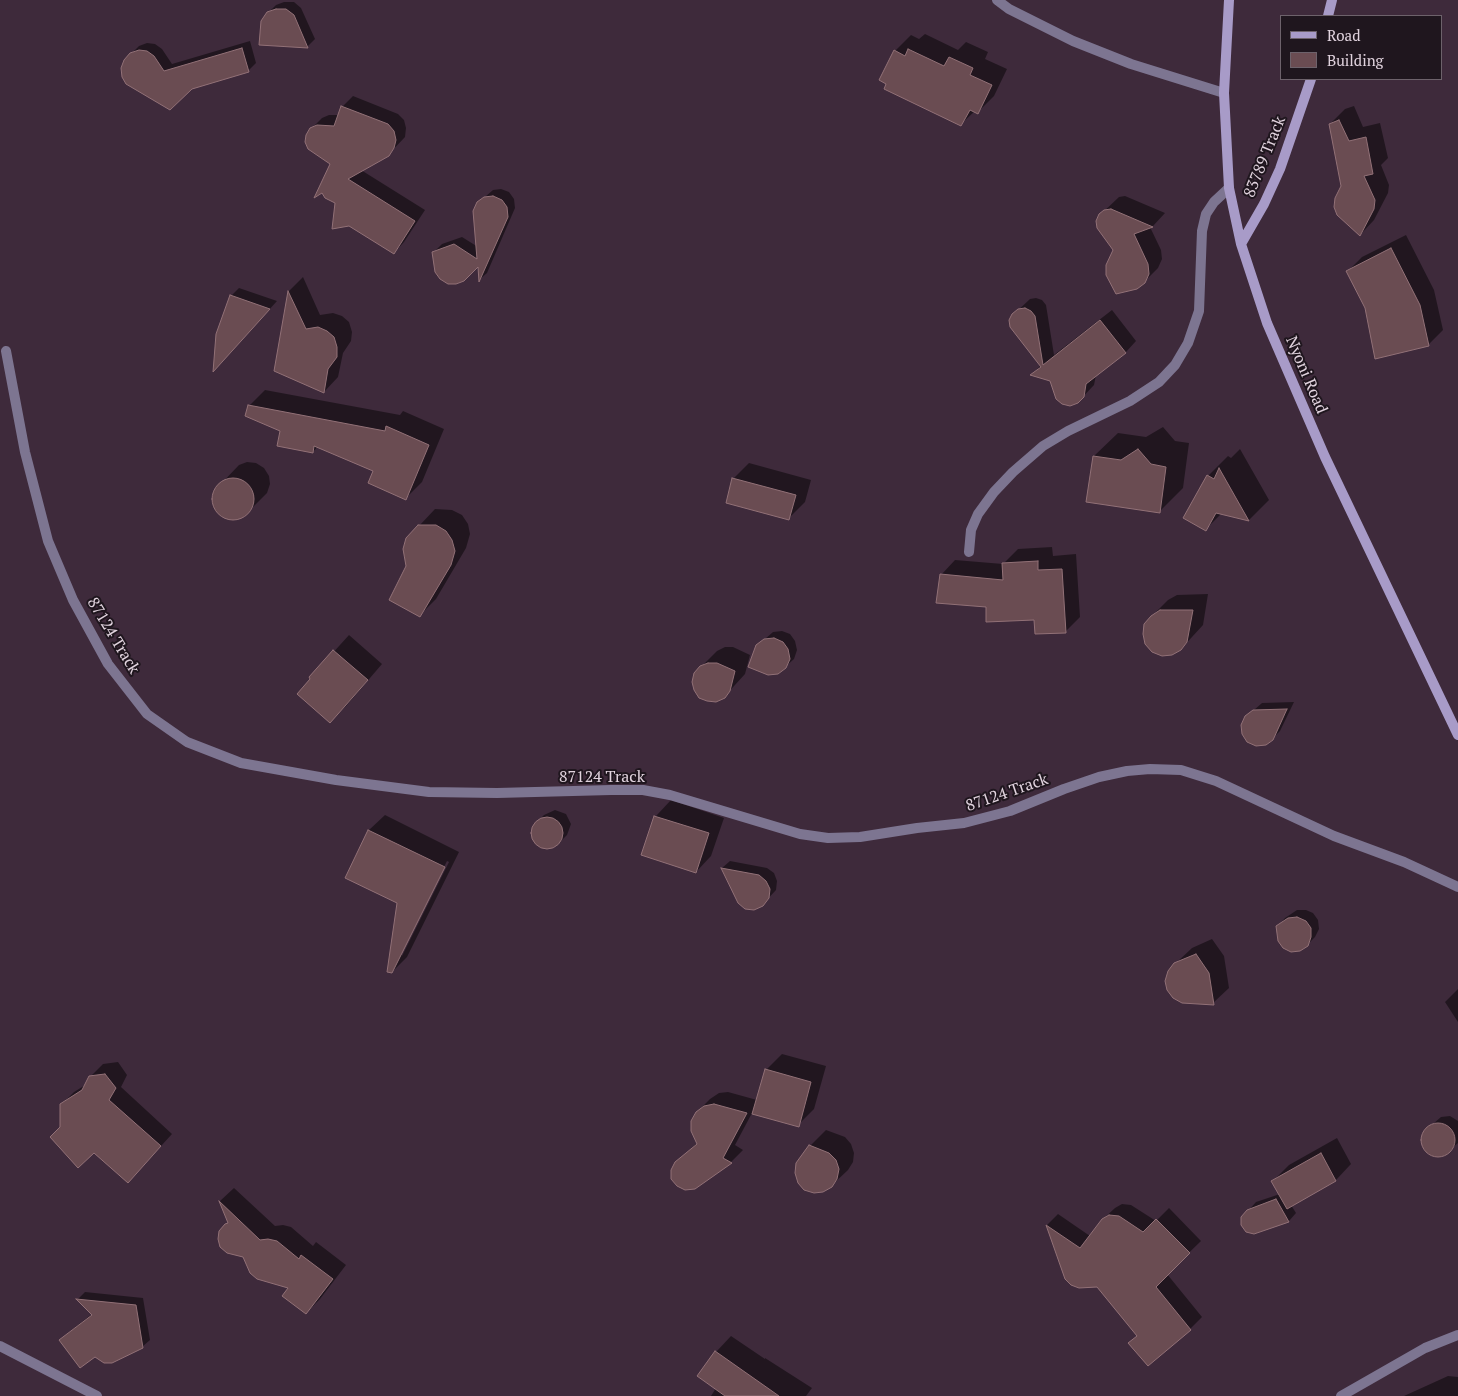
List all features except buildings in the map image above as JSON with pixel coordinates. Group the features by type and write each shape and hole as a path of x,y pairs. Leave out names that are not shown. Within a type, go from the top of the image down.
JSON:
{"street":[{"path":"997,0 1009,9 1081,44 1131,64 1224,93"},
{"name":"Nyoni Road","path":"1229,0 1224,93 1229,188 1241,244 1267,323 1325,457 1458,735"},
{"path":"1328,15 1332,0"},
{"name":"83789 Track","path":"1241,244 1264,204 1280,169 1311,80"},
{"path":"969,552 972,530 978,514 994,492 1013,472 1043,446 1068,431 1130,401 1159,382 1175,365 1188,343 1200,310 1202,231 1206,214 1214,202 1229,188"},
{"name":"87124 Track","path":"6,351 25,452 48,541 73,600 108,664 147,714 187,742 241,763 336,780 430,792 497,793 643,790 670,795 800,834 828,838 860,837 910,829 964,824 1010,811 1099,777 1127,770 1181,770 1216,781 1334,836 1404,862 1458,887"},
{"path":"1342,1396 1425,1348 1458,1335"},
{"path":"0,1346 96,1396"}]}
